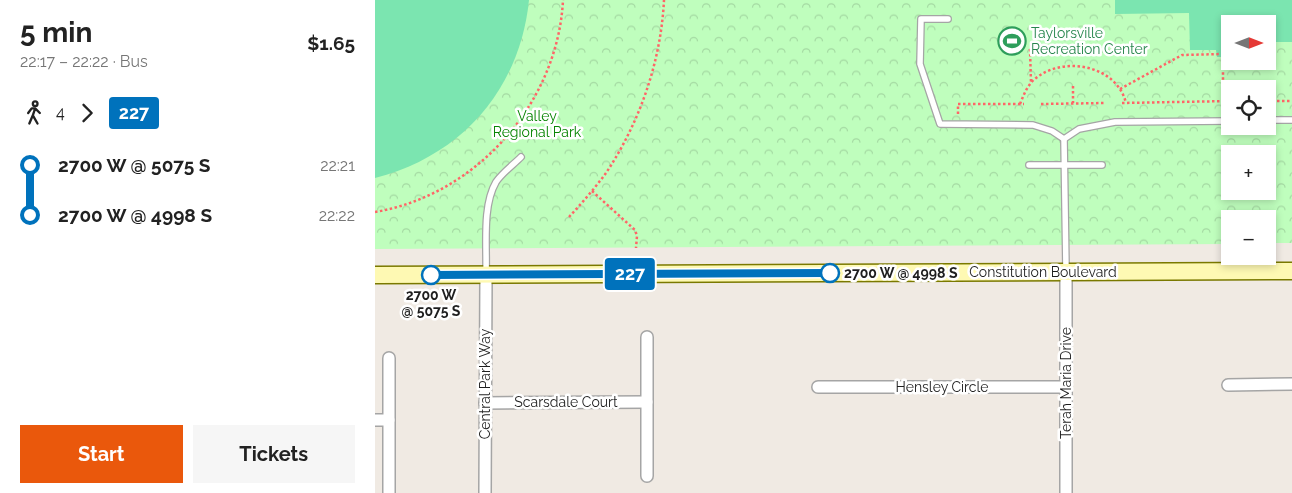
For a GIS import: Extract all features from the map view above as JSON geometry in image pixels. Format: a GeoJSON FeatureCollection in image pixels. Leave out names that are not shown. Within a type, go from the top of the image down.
{"type":"FeatureCollection","features":[{"type":"Feature","properties":{"kind":"main road","name":"Constitution Boulevard"},"geometry":{"type":"LineString","coordinates":[[375,275],[1292,270]]}},
{"type":"Feature","properties":{"kind":"street","name":"Terah Maria Drive"},"geometry":{"type":"LineString","coordinates":[[1066,272],[1066,493]]}},
{"type":"Feature","properties":{"kind":"street","name":"Central Park Way"},"geometry":{"type":"LineString","coordinates":[[485,493],[486,275]]}},
{"type":"Feature","properties":{"kind":"street"},"geometry":{"type":"LineString","coordinates":[[647,337],[647,476]]}},
{"type":"Feature","properties":{"kind":"street"},"geometry":{"type":"LineString","coordinates":[[389,358],[389,493]]}},
{"type":"Feature","properties":{"kind":"street"},"geometry":{"type":"LineString","coordinates":[[1228,385],[1292,384]]}},
{"type":"Feature","properties":{"kind":"street","name":"Hensley Circle"},"geometry":{"type":"LineString","coordinates":[[818,387],[1066,387]]}},
{"type":"Feature","properties":{"kind":"street","name":"Scarsdale Court"},"geometry":{"type":"LineString","coordinates":[[485,403],[647,402]]}},
{"type":"Feature","properties":{"kind":"street"},"geometry":{"type":"LineString","coordinates":[[375,420],[389,420]]}},
{"type":"Feature","properties":{"kind":"lane"},"geometry":{"type":"LineString","coordinates":[[948,18],[921,19],[920,64],[940,124],[1033,124],[1052,130],[1064,139]]}},
{"type":"Feature","properties":{"kind":"lane"},"geometry":{"type":"LineString","coordinates":[[1276,120],[1292,120]]}},
{"type":"Feature","properties":{"kind":"lane"},"geometry":{"type":"LineString","coordinates":[[1064,139],[1079,129],[1115,122],[1221,121]]}},
{"type":"Feature","properties":{"kind":"lane"},"geometry":{"type":"LineString","coordinates":[[1064,139],[1066,272]]}},
{"type":"Feature","properties":{"kind":"lane"},"geometry":{"type":"LineString","coordinates":[[486,275],[487,210],[490,194],[497,180],[521,157]]}},
{"type":"Feature","properties":{"kind":"lane"},"geometry":{"type":"LineString","coordinates":[[1029,165],[1102,165]]}},
{"type":"Feature","properties":{"kind":"path"},"geometry":{"type":"LineString","coordinates":[[375,212],[413,202],[441,189],[479,164],[509,135],[527,110],[545,75],[557,39],[563,0]]}},
{"type":"Feature","properties":{"kind":"path"},"geometry":{"type":"LineString","coordinates":[[569,217],[617,155],[639,108],[648,87],[658,49],[664,0]]}},
{"type":"Feature","properties":{"kind":"path"},"geometry":{"type":"LineString","coordinates":[[1030,49],[1031,83]]}},
{"type":"Feature","properties":{"kind":"path"},"geometry":{"type":"LineString","coordinates":[[1121,89],[1182,55],[1223,54],[1223,80]]}},
{"type":"Feature","properties":{"kind":"path"},"geometry":{"type":"LineString","coordinates":[[1020,104],[1031,83],[1048,71],[1073,67],[1097,70],[1112,80],[1121,89],[1126,103]]}},
{"type":"Feature","properties":{"kind":"path"},"geometry":{"type":"LineString","coordinates":[[1073,86],[1073,103]]}},
{"type":"Feature","properties":{"kind":"path"},"geometry":{"type":"LineString","coordinates":[[1122,103],[1221,101]]}},
{"type":"Feature","properties":{"kind":"path"},"geometry":{"type":"LineString","coordinates":[[1276,101],[1292,101]]}},
{"type":"Feature","properties":{"kind":"path"},"geometry":{"type":"LineString","coordinates":[[1041,104],[1106,103]]}},
{"type":"Feature","properties":{"kind":"path"},"geometry":{"type":"LineString","coordinates":[[958,116],[958,104],[1024,104]]}},
{"type":"Feature","properties":{"kind":"path"},"geometry":{"type":"LineString","coordinates":[[591,191],[635,230],[637,236],[636,248]]}},
{"type":"Feature","properties":{"kind":"green space","name":"Valley Regional Park"},"geometry":{"type":"Polygon","coordinates":[[[375,0],[1292,0],[1292,243],[1276,243],[1276,210],[1221,210],[1221,244],[375,249],[375,0]]]}},
{"type":"Feature","properties":{"kind":"green space"},"geometry":{"type":"Polygon","coordinates":[[[375,0],[529,0],[523,32],[513,62],[499,90],[481,114],[460,135],[434,153],[406,168],[375,178],[375,0]]]}},
{"type":"Feature","properties":{"kind":"green space"},"geometry":{"type":"Polygon","coordinates":[[[1115,0],[1292,0],[1292,42],[1276,42],[1276,15],[1221,15],[1221,57],[1217,57],[1216,50],[1190,50],[1189,13],[1115,14],[1115,0]]]}},
{"type":"Feature","properties":{"kind":"bus line","name":"227"},"geometry":{"type":"LineString","coordinates":[[431,275],[830,273]]}},
{"type":"Feature","properties":{"kind":"place","name":"Taylorsville Recreation Center"},"geometry":{"type":"Point","coordinates":[1012,41]}},
{"type":"Feature","properties":{"kind":"place","name":"2700 W @ 4998 S"},"geometry":{"type":"Point","coordinates":[830,273]}},
{"type":"Feature","properties":{"kind":"place","name":"2700 W @ 5075 S"},"geometry":{"type":"Point","coordinates":[431,275]}}]}
